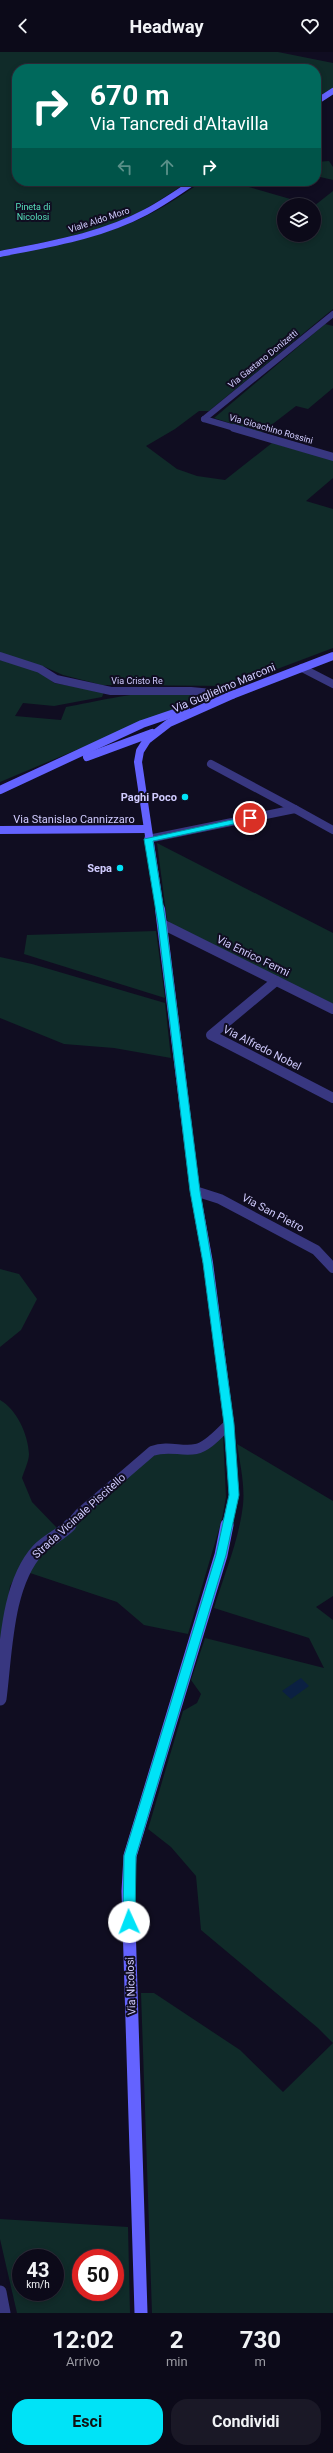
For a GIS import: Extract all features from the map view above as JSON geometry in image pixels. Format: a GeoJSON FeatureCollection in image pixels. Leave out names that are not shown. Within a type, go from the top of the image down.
{"type":"FeatureCollection","features":[{"type":"Feature","properties":{"kind":"main road"},"geometry":{"type":"LineString","coordinates":[[321,99],[333,91]]}},
{"type":"Feature","properties":{"kind":"main road","name":"Viale Aldo Moro"},"geometry":{"type":"LineString","coordinates":[[0,254],[70,239],[112,227],[147,212],[188,186]]}},
{"type":"Feature","properties":{"kind":"main road","name":"Via Guglielmo Marconi"},"geometry":{"type":"LineString","coordinates":[[148,839],[138,762],[140,751],[157,731],[184,715],[333,656]]}},
{"type":"Feature","properties":{"kind":"main road"},"geometry":{"type":"LineString","coordinates":[[43,772],[142,724],[232,695]]}},
{"type":"Feature","properties":{"kind":"main road"},"geometry":{"type":"LineString","coordinates":[[0,790],[43,772],[157,731]]}},
{"type":"Feature","properties":{"kind":"main road","name":"Via Stanislao Cannizzaro"},"geometry":{"type":"LineString","coordinates":[[0,830],[147,829]]}},
{"type":"Feature","properties":{"kind":"main road","name":"Via Nicolosi"},"geometry":{"type":"LineString","coordinates":[[141,2313],[128,1891],[130,1856],[229,1526],[234,1495],[229,1424],[208,1263],[195,1191],[162,924],[148,839]]}},
{"type":"Feature","properties":{"kind":"street","name":"Via Gaetano Donizetti"},"geometry":{"type":"LineString","coordinates":[[204,419],[333,314]]}},
{"type":"Feature","properties":{"kind":"street","name":"Via Gioachino Rossini"},"geometry":{"type":"LineString","coordinates":[[204,419],[333,457]]}},
{"type":"Feature","properties":{"kind":"street","name":"Via Cristo Re"},"geometry":{"type":"LineString","coordinates":[[0,656],[40,669],[56,679],[111,691],[191,691],[232,695]]}},
{"type":"Feature","properties":{"kind":"street"},"geometry":{"type":"LineString","coordinates":[[302,668],[333,684]]}},
{"type":"Feature","properties":{"kind":"street"},"geometry":{"type":"LineString","coordinates":[[211,764],[333,830]]}},
{"type":"Feature","properties":{"kind":"street"},"geometry":{"type":"LineString","coordinates":[[148,839],[295,809]]}},
{"type":"Feature","properties":{"kind":"street","name":"Via Enrico Fermi"},"geometry":{"type":"LineString","coordinates":[[162,924],[333,1009]]}},
{"type":"Feature","properties":{"kind":"street","name":"Via Alfredo Nobel"},"geometry":{"type":"LineString","coordinates":[[276,981],[211,1035],[333,1098]]}},
{"type":"Feature","properties":{"kind":"street","name":"Via San Pietro"},"geometry":{"type":"LineString","coordinates":[[195,1191],[220,1200],[316,1250],[333,1268]]}},
{"type":"Feature","properties":{"kind":"street","name":"Strada Vicinale Piscitello"},"geometry":{"type":"LineString","coordinates":[[0,1699],[11,1617],[18,1584],[22,1573],[39,1549],[68,1527],[80,1513],[152,1451],[162,1446],[192,1450],[200,1448],[229,1424]]}},
{"type":"Feature","properties":{"kind":"street"},"geometry":{"type":"LineString","coordinates":[[0,2292],[4,2313]]}},
{"type":"Feature","properties":{"kind":"green space","name":"Pineta di Nicolosi"},"geometry":{"type":"Polygon","coordinates":[[[0,52],[278,52],[333,63],[333,88],[321,95],[321,64],[12,64],[12,186],[181,186],[144,209],[113,224],[65,238],[0,251],[0,52]]]}},
{"type":"Feature","properties":{"kind":"green space"},"geometry":{"type":"Polygon","coordinates":[[[329,161],[333,167],[333,180],[321,177],[321,162],[329,161]]]}},
{"type":"Feature","properties":{"kind":"green space"},"geometry":{"type":"Polygon","coordinates":[[[196,186],[245,186],[287,198],[277,198],[277,242],[321,242],[321,200],[333,191],[333,309],[209,411],[199,411],[175,429],[146,446],[177,469],[197,476],[225,480],[272,443],[333,460],[333,478],[306,501],[333,509],[333,648],[232,686],[102,685],[63,675],[45,667],[0,654],[0,256],[89,237],[123,226],[156,211],[196,186]]]}},
{"type":"Feature","properties":{"kind":"green space"},"geometry":{"type":"Polygon","coordinates":[[[325,324],[333,326],[333,388],[308,409],[296,406],[261,433],[214,418],[325,324]]]}},
{"type":"Feature","properties":{"kind":"green space"},"geometry":{"type":"Polygon","coordinates":[[[0,660],[38,670],[54,683],[104,692],[102,697],[54,706],[23,703],[15,716],[61,720],[66,707],[116,697],[151,693],[185,694],[200,698],[0,782],[0,660]]]}},
{"type":"Feature","properties":{"kind":"green space"},"geometry":{"type":"Polygon","coordinates":[[[157,843],[333,933],[333,1004],[171,924],[167,920],[157,843]]]}},
{"type":"Feature","properties":{"kind":"green space"},"geometry":{"type":"Polygon","coordinates":[[[156,931],[165,998],[24,954],[27,935],[156,931]]]}},
{"type":"Feature","properties":{"kind":"green space"},"geometry":{"type":"Polygon","coordinates":[[[0,957],[32,964],[165,1003],[171,1058],[114,1048],[64,1044],[0,1018],[0,957]]]}},
{"type":"Feature","properties":{"kind":"green space"},"geometry":{"type":"Polygon","coordinates":[[[0,1269],[19,1274],[37,1299],[21,1330],[0,1347],[0,1269]]]}},
{"type":"Feature","properties":{"kind":"green space"},"geometry":{"type":"Polygon","coordinates":[[[0,1400],[12,1410],[24,1431],[29,1457],[22,1478],[32,1502],[57,1528],[30,1552],[10,1586],[0,1647],[0,1400]]]}},
{"type":"Feature","properties":{"kind":"green space"},"geometry":{"type":"Polygon","coordinates":[[[223,1435],[226,1497],[222,1519],[188,1634],[144,1625],[117,1602],[27,1572],[44,1550],[71,1532],[93,1506],[105,1500],[141,1464],[164,1449],[184,1452],[223,1435]]]}},
{"type":"Feature","properties":{"kind":"green space"},"geometry":{"type":"Polygon","coordinates":[[[237,1444],[333,1501],[333,1596],[316,1607],[333,1620],[333,2043],[318,2028],[201,1930],[196,1876],[171,1847],[148,1829],[183,1711],[197,1703],[201,1694],[191,1680],[205,1638],[324,1668],[309,1638],[214,1608],[235,1544],[243,1505],[243,1482],[237,1444]]]}},
{"type":"Feature","properties":{"kind":"green space"},"geometry":{"type":"Polygon","coordinates":[[[141,1993],[154,1993],[240,2050],[283,2092],[333,2043],[333,2313],[152,2313],[141,1993]]]}},
{"type":"Feature","properties":{"kind":"green space"},"geometry":{"type":"Polygon","coordinates":[[[0,2219],[128,2227],[130,2313],[17,2313],[14,2301],[64,2301],[64,2249],[12,2249],[12,2291],[0,2239],[0,2219]]]}},
{"type":"Feature","properties":{"kind":"water"},"geometry":{"type":"Polygon","coordinates":[[[301,1678],[309,1686],[291,1699],[282,1691],[301,1678]]]}},
{"type":"Feature","properties":{"kind":"place","name":"Paghi Poco"},"geometry":{"type":"Point","coordinates":[185,797]}},
{"type":"Feature","properties":{"kind":"place","name":"Sepa"},"geometry":{"type":"Point","coordinates":[120,868]}},
{"type":"Feature","properties":{"kind":"route"},"geometry":{"type":"LineString","coordinates":[[129,1922],[128,1891],[130,1856],[221,1555],[229,1526],[234,1495],[229,1424],[208,1263],[195,1191],[162,924],[156,896],[148,839],[250,818]]}}]}
